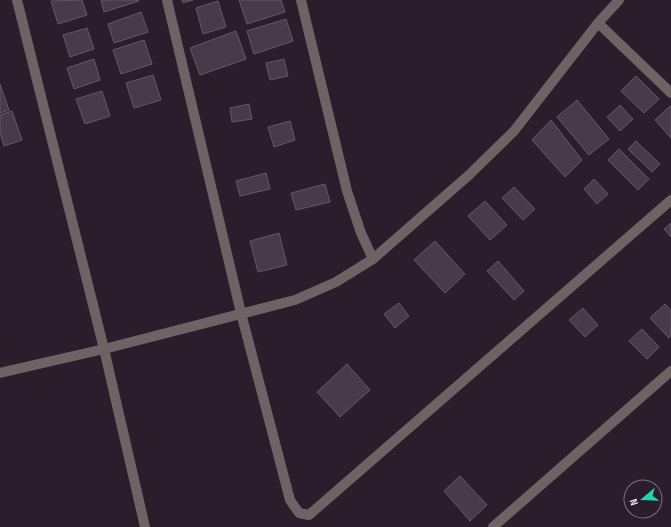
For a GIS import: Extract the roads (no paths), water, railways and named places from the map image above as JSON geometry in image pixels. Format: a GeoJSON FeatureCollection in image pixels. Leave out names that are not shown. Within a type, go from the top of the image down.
{"type":"FeatureCollection","features":[{"type":"Feature","properties":{"kind":"street"},"geometry":{"type":"LineString","coordinates":[[17,0],[104,349],[145,527]]}},
{"type":"Feature","properties":{"kind":"street"},"geometry":{"type":"LineString","coordinates":[[167,0],[241,313],[290,500],[299,513],[309,515],[671,200]]}},
{"type":"Feature","properties":{"kind":"street"},"geometry":{"type":"LineString","coordinates":[[301,0],[347,191],[361,233],[373,259]]}},
{"type":"Feature","properties":{"kind":"street"},"geometry":{"type":"LineString","coordinates":[[0,373],[104,349],[295,300],[336,282],[373,259],[469,175],[514,131],[598,23],[619,0]]}},
{"type":"Feature","properties":{"kind":"street"},"geometry":{"type":"LineString","coordinates":[[598,23],[671,93]]}},
{"type":"Feature","properties":{"kind":"street"},"geometry":{"type":"LineString","coordinates":[[493,527],[671,371]]}}]}
